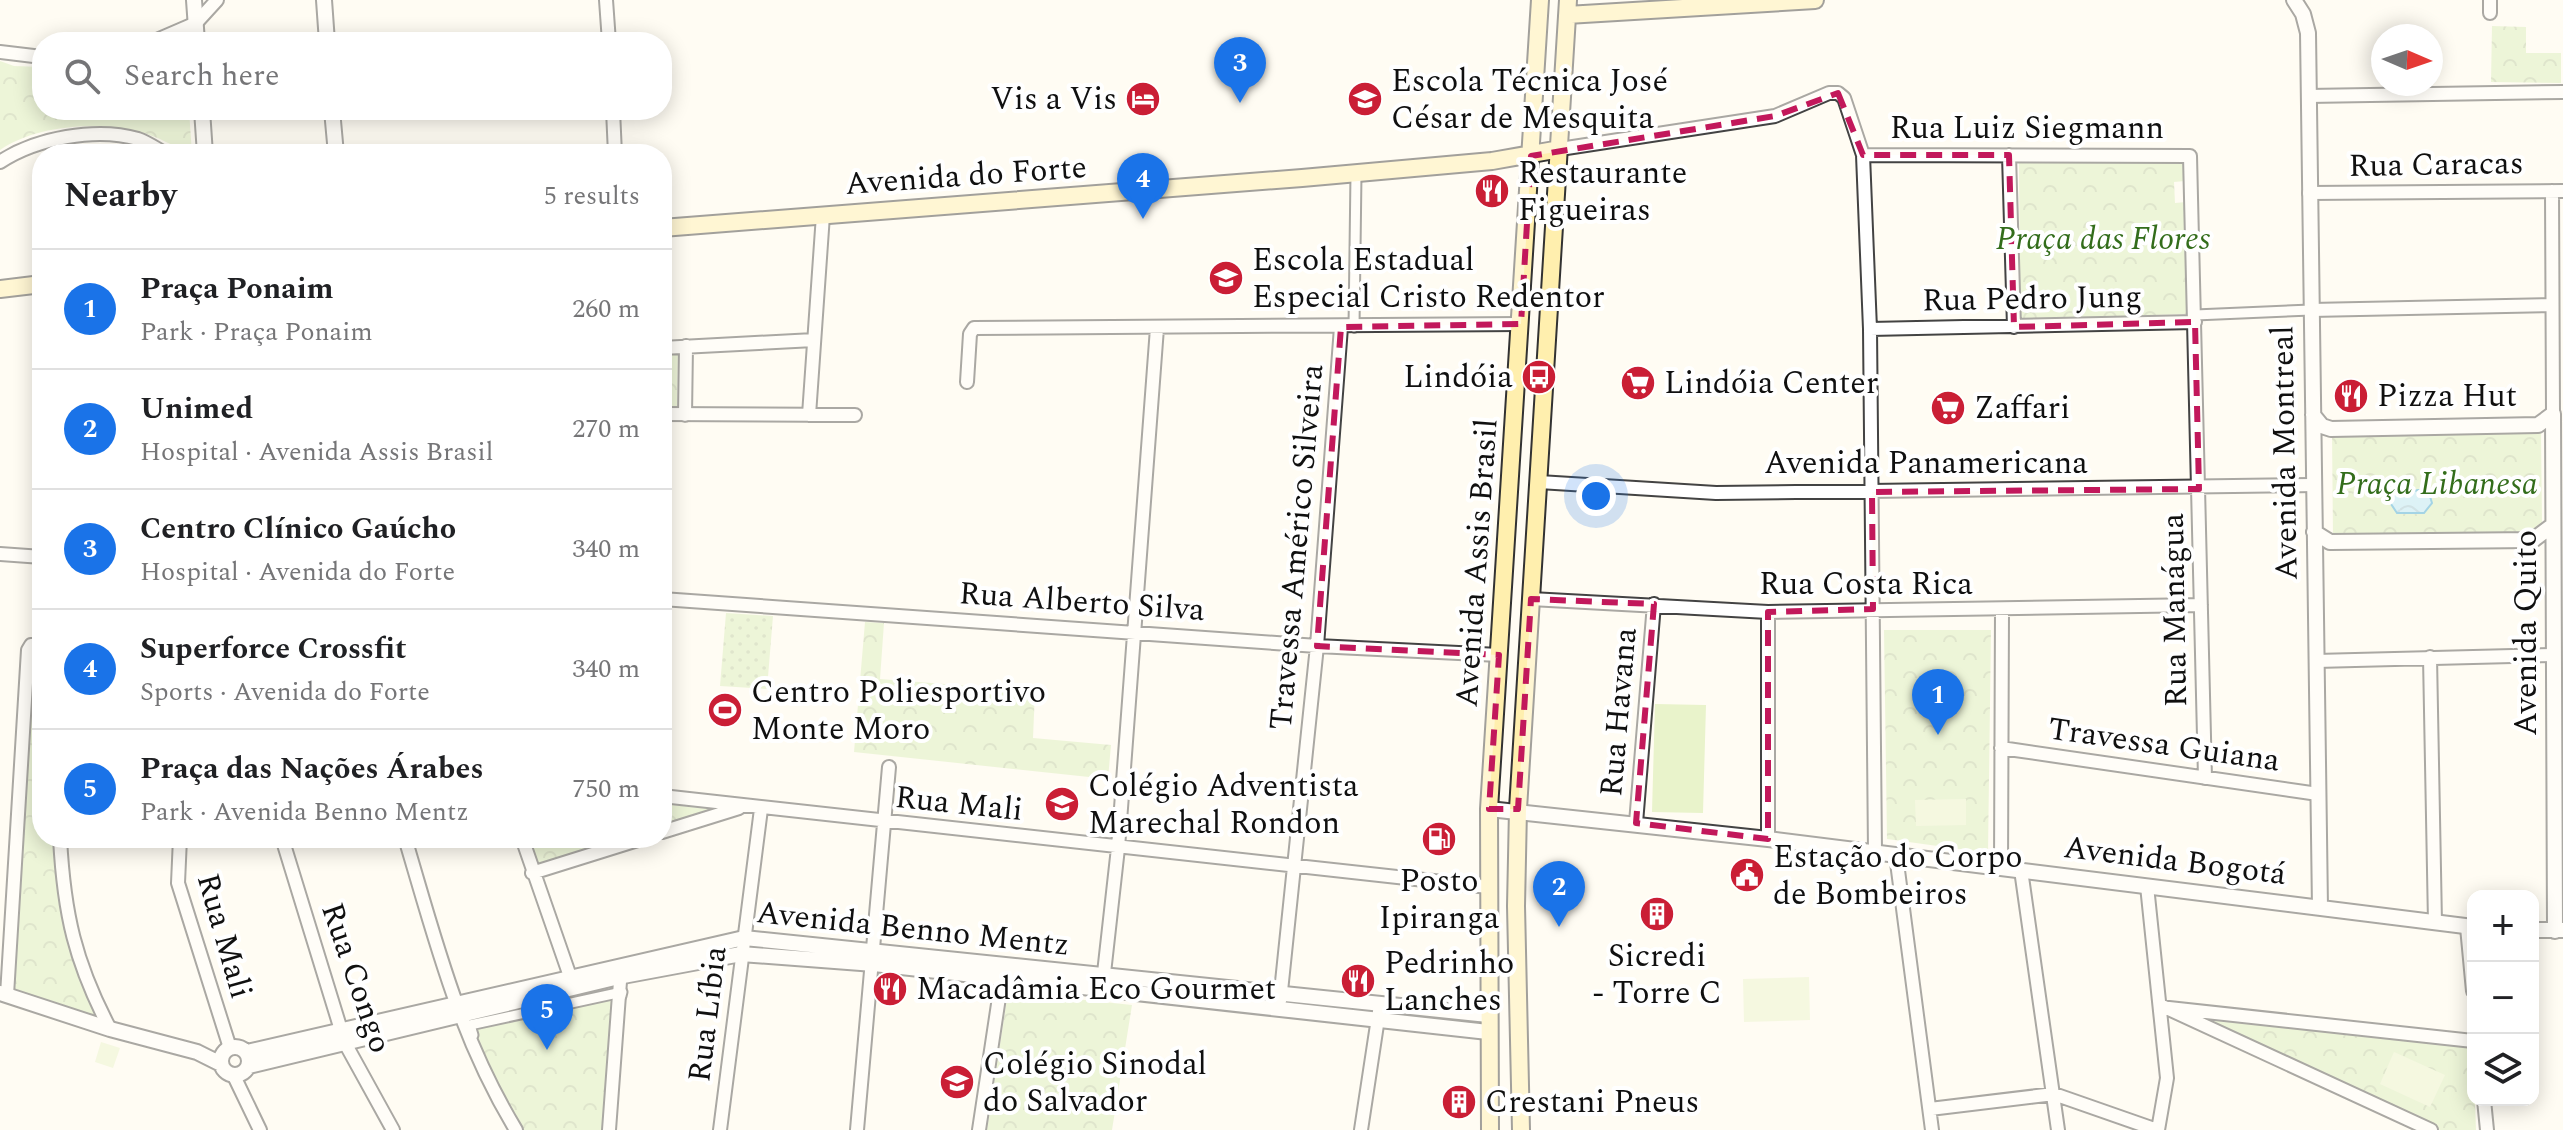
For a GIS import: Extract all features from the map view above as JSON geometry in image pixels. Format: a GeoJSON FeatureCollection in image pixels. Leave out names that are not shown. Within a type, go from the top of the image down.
{"type":"FeatureCollection","features":[{"type":"Feature","properties":{"kind":"main road","name":"Avenida Assis Brasil"},"geometry":{"type":"LineString","coordinates":[[1490,1130],[1489,809],[1540,0]]}},
{"type":"Feature","properties":{"kind":"main road"},"geometry":{"type":"LineString","coordinates":[[1567,8],[1815,0]]}},
{"type":"Feature","properties":{"kind":"main road","name":"Avenida Assis Brasil"},"geometry":{"type":"LineString","coordinates":[[1521,1130],[1516,906],[1518,809],[1567,8]]}},
{"type":"Feature","properties":{"kind":"main road","name":"Avenida do Forte"},"geometry":{"type":"LineString","coordinates":[[672,227],[1356,174],[1531,156],[1560,149]]}},
{"type":"Feature","properties":{"kind":"main road"},"geometry":{"type":"LineString","coordinates":[[0,289],[32,285]]}},
{"type":"Feature","properties":{"kind":"street"},"geometry":{"type":"LineString","coordinates":[[194,0],[196,32]]}},
{"type":"Feature","properties":{"kind":"street"},"geometry":{"type":"LineString","coordinates":[[175,32],[196,23],[217,0]]}},
{"type":"Feature","properties":{"kind":"street"},"geometry":{"type":"LineString","coordinates":[[324,0],[326,32]]}},
{"type":"Feature","properties":{"kind":"street"},"geometry":{"type":"LineString","coordinates":[[606,0],[608,32]]}},
{"type":"Feature","properties":{"kind":"street","name":"Avenida Montreal"},"geometry":{"type":"LineString","coordinates":[[2294,0],[2303,14],[2308,33],[2320,908]]}},
{"type":"Feature","properties":{"kind":"street"},"geometry":{"type":"LineString","coordinates":[[0,52],[32,56]]}},
{"type":"Feature","properties":{"kind":"street"},"geometry":{"type":"LineString","coordinates":[[2308,96],[2563,92]]}},
{"type":"Feature","properties":{"kind":"street"},"geometry":{"type":"LineString","coordinates":[[1560,149],[1775,116],[1829,93],[1838,93],[1844,98],[1863,155],[1870,329],[1875,852]]}},
{"type":"Feature","properties":{"kind":"street"},"geometry":{"type":"LineString","coordinates":[[203,120],[204,144]]}},
{"type":"Feature","properties":{"kind":"street"},"geometry":{"type":"LineString","coordinates":[[333,120],[335,144]]}},
{"type":"Feature","properties":{"kind":"street"},"geometry":{"type":"LineString","coordinates":[[613,120],[615,144]]}},
{"type":"Feature","properties":{"kind":"street"},"geometry":{"type":"LineString","coordinates":[[40,144],[77,134],[138,139],[147,144]]}},
{"type":"Feature","properties":{"kind":"street"},"geometry":{"type":"LineString","coordinates":[[0,162],[18,150],[32,146]]}},
{"type":"Feature","properties":{"kind":"street","name":"Rua Luiz Siegmann"},"geometry":{"type":"LineString","coordinates":[[1863,155],[2190,156]]}},
{"type":"Feature","properties":{"kind":"street"},"geometry":{"type":"LineString","coordinates":[[2009,155],[2014,327]]}},
{"type":"Feature","properties":{"kind":"street","name":"Rua Manágua"},"geometry":{"type":"LineString","coordinates":[[2190,156],[2205,778]]}},
{"type":"Feature","properties":{"kind":"street"},"geometry":{"type":"LineString","coordinates":[[1348,327],[1356,174]]}},
{"type":"Feature","properties":{"kind":"street","name":"Rua Caracas"},"geometry":{"type":"LineString","coordinates":[[2309,193],[2558,191]]}},
{"type":"Feature","properties":{"kind":"street","name":"Avenida Quito"},"geometry":{"type":"LineString","coordinates":[[2558,191],[2552,305],[2553,437],[2558,468],[2553,525],[2558,606],[2554,655],[2559,723],[2559,930]]}},
{"type":"Feature","properties":{"kind":"street"},"geometry":{"type":"LineString","coordinates":[[809,415],[823,215]]}},
{"type":"Feature","properties":{"kind":"street"},"geometry":{"type":"LineString","coordinates":[[2195,318],[2311,310],[2552,305]]}},
{"type":"Feature","properties":{"kind":"street","name":"Rua Pedro Jung"},"geometry":{"type":"LineString","coordinates":[[1870,329],[2014,327],[2195,318]]}},
{"type":"Feature","properties":{"kind":"street"},"geometry":{"type":"LineString","coordinates":[[967,382],[972,329],[1521,324]]}},
{"type":"Feature","properties":{"kind":"street","name":"Travessa Américo Silveira"},"geometry":{"type":"LineString","coordinates":[[1280,1003],[1348,327]]}},
{"type":"Feature","properties":{"kind":"street"},"geometry":{"type":"LineString","coordinates":[[1103,983],[1118,848],[1157,328]]}},
{"type":"Feature","properties":{"kind":"street"},"geometry":{"type":"LineString","coordinates":[[672,347],[814,340]]}},
{"type":"Feature","properties":{"kind":"street"},"geometry":{"type":"LineString","coordinates":[[685,415],[686,346]]}},
{"type":"Feature","properties":{"kind":"street"},"geometry":{"type":"LineString","coordinates":[[672,414],[855,415]]}},
{"type":"Feature","properties":{"kind":"street"},"geometry":{"type":"LineString","coordinates":[[2313,415],[2322,426],[2331,429],[2538,425],[2553,414]]}},
{"type":"Feature","properties":{"kind":"street"},"geometry":{"type":"LineString","coordinates":[[2538,425],[2553,437]]}},
{"type":"Feature","properties":{"kind":"street"},"geometry":{"type":"LineString","coordinates":[[2313,446],[2331,429]]}},
{"type":"Feature","properties":{"kind":"street","name":"Avenida Panamericana"},"geometry":{"type":"LineString","coordinates":[[1539,482],[1716,493],[2199,489],[2314,485]]}},
{"type":"Feature","properties":{"kind":"street"},"geometry":{"type":"LineString","coordinates":[[2314,532],[2330,542],[2533,540],[2553,525]]}},
{"type":"Feature","properties":{"kind":"street"},"geometry":{"type":"LineString","coordinates":[[0,554],[32,556]]}},
{"type":"Feature","properties":{"kind":"street","name":"Rua Costa Rica"},"geometry":{"type":"LineString","coordinates":[[1531,599],[1768,612],[2201,605]]}},
{"type":"Feature","properties":{"kind":"street","name":"Rua Alberto Silva"},"geometry":{"type":"LineString","coordinates":[[672,600],[1317,646],[1499,655]]}},
{"type":"Feature","properties":{"kind":"street","name":"Rua Havana"},"geometry":{"type":"LineString","coordinates":[[1636,823],[1654,604]]}},
{"type":"Feature","properties":{"kind":"street"},"geometry":{"type":"LineString","coordinates":[[2001,867],[2002,610]]}},
{"type":"Feature","properties":{"kind":"street"},"geometry":{"type":"LineString","coordinates":[[1768,612],[1768,839]]}},
{"type":"Feature","properties":{"kind":"street"},"geometry":{"type":"LineString","coordinates":[[2316,661],[2554,655]]}},
{"type":"Feature","properties":{"kind":"street"},"geometry":{"type":"LineString","coordinates":[[2430,657],[2435,923]]}},
{"type":"Feature","properties":{"kind":"street"},"geometry":{"type":"LineString","coordinates":[[32,690],[4,994],[110,1029],[197,1052],[225,1054],[239,1047],[248,1059],[243,1073],[234,1076]]}},
{"type":"Feature","properties":{"kind":"street","name":"Travessa Guiana"},"geometry":{"type":"LineString","coordinates":[[2001,748],[2318,794]]}},
{"type":"Feature","properties":{"kind":"street"},"geometry":{"type":"LineString","coordinates":[[857,1130],[889,767]]}},
{"type":"Feature","properties":{"kind":"street","name":"Rua Mali"},"geometry":{"type":"LineString","coordinates":[[672,797],[1488,887]]}},
{"type":"Feature","properties":{"kind":"street"},"geometry":{"type":"LineString","coordinates":[[672,829],[742,807]]}},
{"type":"Feature","properties":{"kind":"street","name":"Rua Líbia"},"geometry":{"type":"LineString","coordinates":[[720,1130],[761,809]]}},
{"type":"Feature","properties":{"kind":"street","name":"Avenida Bogotá"},"geometry":{"type":"LineString","coordinates":[[1489,809],[1518,809],[1636,823],[2467,927]]}},
{"type":"Feature","properties":{"kind":"street"},"geometry":{"type":"LineString","coordinates":[[61,848],[63,886],[74,947],[85,981],[110,1029]]}},
{"type":"Feature","properties":{"kind":"street","name":"Rua Mali"},"geometry":{"type":"LineString","coordinates":[[180,848],[178,883],[225,1054]]}},
{"type":"Feature","properties":{"kind":"street","name":"Rua Congo"},"geometry":{"type":"LineString","coordinates":[[285,848],[343,1038],[393,1130]]}},
{"type":"Feature","properties":{"kind":"street"},"geometry":{"type":"LineString","coordinates":[[408,848],[456,1009],[485,1078],[516,1130]]}},
{"type":"Feature","properties":{"kind":"street"},"geometry":{"type":"LineString","coordinates":[[525,848],[572,982]]}},
{"type":"Feature","properties":{"kind":"street"},"geometry":{"type":"LineString","coordinates":[[532,873],[612,848]]}},
{"type":"Feature","properties":{"kind":"street"},"geometry":{"type":"LineString","coordinates":[[1896,855],[1932,1130]]}},
{"type":"Feature","properties":{"kind":"street"},"geometry":{"type":"LineString","coordinates":[[2021,870],[2058,1130]]}},
{"type":"Feature","properties":{"kind":"street"},"geometry":{"type":"LineString","coordinates":[[1930,1109],[2054,1094],[2158,1130],[2167,1078],[2164,1006],[2147,886]]}},
{"type":"Feature","properties":{"kind":"street","name":"Avenida Benno Mentz"},"geometry":{"type":"LineString","coordinates":[[248,1059],[744,938],[874,958],[1280,1003],[1378,1021],[1488,1032]]}},
{"type":"Feature","properties":{"kind":"street","name":"Avenida Benno Mentz"},"geometry":{"type":"LineString","coordinates":[[622,970],[741,954],[874,958]]}},
{"type":"Feature","properties":{"kind":"street"},"geometry":{"type":"LineString","coordinates":[[607,1130],[622,970]]}},
{"type":"Feature","properties":{"kind":"street"},"geometry":{"type":"LineString","coordinates":[[979,1130],[1003,972]]}},
{"type":"Feature","properties":{"kind":"street"},"geometry":{"type":"LineString","coordinates":[[522,1130],[489,1075],[470,1025],[622,992],[607,1130]]}},
{"type":"Feature","properties":{"kind":"street","name":"Avenida Benno Mentz"},"geometry":{"type":"LineString","coordinates":[[1280,1003],[1380,1005],[1488,1015]]}},
{"type":"Feature","properties":{"kind":"street"},"geometry":{"type":"LineString","coordinates":[[1361,1130],[1380,1005]]}},
{"type":"Feature","properties":{"kind":"street"},"geometry":{"type":"LineString","coordinates":[[2164,1006],[2467,1040]]}},
{"type":"Feature","properties":{"kind":"street"},"geometry":{"type":"LineString","coordinates":[[2164,1006],[2431,1130]]}},
{"type":"Feature","properties":{"kind":"street"},"geometry":{"type":"LineString","coordinates":[[225,1054],[226,1072],[234,1076],[260,1130]]}},
{"type":"Feature","properties":{"kind":"street"},"geometry":{"type":"LineString","coordinates":[[2485,1106],[2487,1130]]}},
{"type":"Feature","properties":{"kind":"highlighted area"},"geometry":{"type":"Polygon","coordinates":[[[1838,93],[1863,155],[2009,155],[2014,327],[2195,322],[2199,489],[1872,492],[1873,609],[1768,612],[1768,839],[1636,823],[1654,604],[1531,599],[1518,809],[1489,809],[1499,655],[1317,646],[1341,327],[1521,324],[1531,156],[1775,116],[1838,93]]]}},
{"type":"Feature","properties":{"kind":"green space"},"geometry":{"type":"Polygon","coordinates":[[[2492,26],[2526,27],[2526,53],[2561,53],[2561,83],[2491,82],[2492,26]]]}},
{"type":"Feature","properties":{"kind":"green space"},"geometry":{"type":"Polygon","coordinates":[[[0,61],[14,66],[32,67],[32,120],[190,120],[191,144],[170,144],[123,129],[86,126],[31,135],[0,150],[0,61]]]}},
{"type":"Feature","properties":{"kind":"green space","name":"Praça das Flores"},"geometry":{"type":"Polygon","coordinates":[[[2184,159],[2185,181],[2174,182],[2175,203],[2186,202],[2187,314],[2020,319],[2019,162],[2184,159]]]}},
{"type":"Feature","properties":{"kind":"green space"},"geometry":{"type":"Polygon","coordinates":[[[678,350],[677,407],[672,407],[672,352],[678,350]]]}},
{"type":"Feature","properties":{"kind":"green space","name":"Praça Libanesa"},"geometry":{"type":"Polygon","coordinates":[[[2541,431],[2542,523],[2526,536],[2333,537],[2332,433],[2541,431]]]}},
{"type":"Feature","properties":{"kind":"green space"},"geometry":{"type":"Polygon","coordinates":[[[726,613],[773,616],[767,689],[720,686],[726,613]]]}},
{"type":"Feature","properties":{"kind":"green space"},"geometry":{"type":"Polygon","coordinates":[[[865,622],[884,623],[880,679],[1035,691],[1033,738],[1111,745],[1108,779],[854,752],[865,622]]]}},
{"type":"Feature","properties":{"kind":"green space"},"geometry":{"type":"Polygon","coordinates":[[[1884,630],[1991,630],[1988,853],[1887,839],[1884,630]]]}},
{"type":"Feature","properties":{"kind":"green space"},"geometry":{"type":"Polygon","coordinates":[[[30,646],[32,848],[58,848],[60,887],[98,1018],[11,989],[30,646]]]}},
{"type":"Feature","properties":{"kind":"green space"},"geometry":{"type":"Polygon","coordinates":[[[1655,704],[1706,705],[1703,813],[1652,812],[1655,704]]]}},
{"type":"Feature","properties":{"kind":"green space"},"geometry":{"type":"Polygon","coordinates":[[[1966,799],[1966,825],[1916,826],[1915,800],[1966,799]]]}},
{"type":"Feature","properties":{"kind":"green space"},"geometry":{"type":"Polygon","coordinates":[[[672,805],[721,810],[672,825],[672,805]]]}},
{"type":"Feature","properties":{"kind":"green space"},"geometry":{"type":"Polygon","coordinates":[[[530,848],[593,848],[536,865],[530,848]]]}},
{"type":"Feature","properties":{"kind":"green space"},"geometry":{"type":"Polygon","coordinates":[[[1809,977],[1810,1020],[1744,1022],[1743,979],[1809,977]]]}},
{"type":"Feature","properties":{"kind":"green space"},"geometry":{"type":"Polygon","coordinates":[[[622,992],[605,1130],[522,1130],[489,1075],[470,1025],[622,992]]]}},
{"type":"Feature","properties":{"kind":"green space"},"geometry":{"type":"Polygon","coordinates":[[[1008,992],[1132,1005],[1112,1130],[987,1130],[1008,992]]]}},
{"type":"Feature","properties":{"kind":"green space"},"geometry":{"type":"Polygon","coordinates":[[[2195,1014],[2467,1046],[2467,1106],[2475,1106],[2476,1130],[2440,1130],[2195,1014]]]}},
{"type":"Feature","properties":{"kind":"green space"},"geometry":{"type":"Polygon","coordinates":[[[101,1042],[120,1048],[113,1068],[95,1062],[101,1042]]]}},
{"type":"Feature","properties":{"kind":"green space"},"geometry":{"type":"Polygon","coordinates":[[[2394,1052],[2445,1075],[2430,1107],[2380,1084],[2394,1052]]]}},
{"type":"Feature","properties":{"kind":"water"},"geometry":{"type":"Polygon","coordinates":[[[2418,490],[2429,493],[2432,503],[2424,513],[2397,513],[2391,504],[2392,495],[2418,490]]]}},
{"type":"Feature","properties":{"kind":"place","name":"Vis a Vis"},"geometry":{"type":"Point","coordinates":[1143,99]}},
{"type":"Feature","properties":{"kind":"place","name":"Escola Técnica José César de Mesquita"},"geometry":{"type":"Point","coordinates":[1365,99]}},
{"type":"Feature","properties":{"kind":"place","name":"Centro Clínico Gaúcho"},"geometry":{"type":"Point","coordinates":[1240,103]}},
{"type":"Feature","properties":{"kind":"place","name":"Restaurante Figueiras"},"geometry":{"type":"Point","coordinates":[1492,191]}},
{"type":"Feature","properties":{"kind":"place","name":"Superforce Crossfit"},"geometry":{"type":"Point","coordinates":[1143,219]}},
{"type":"Feature","properties":{"kind":"place","name":"Escola Estadual Especial Cristo Redentor"},"geometry":{"type":"Point","coordinates":[1226,278]}},
{"type":"Feature","properties":{"kind":"place","name":"Lindóia"},"geometry":{"type":"Point","coordinates":[1539,377]}},
{"type":"Feature","properties":{"kind":"place","name":"Lindóia Center"},"geometry":{"type":"Point","coordinates":[1638,383]}},
{"type":"Feature","properties":{"kind":"place","name":"Pizza Hut"},"geometry":{"type":"Point","coordinates":[2351,396]}},
{"type":"Feature","properties":{"kind":"place","name":"Zaffari"},"geometry":{"type":"Point","coordinates":[1948,408]}},
{"type":"Feature","properties":{"kind":"place","name":"Centro Poliesportivo Monte Moro"},"geometry":{"type":"Point","coordinates":[725,710]}},
{"type":"Feature","properties":{"kind":"place","name":"Praça Ponaim"},"geometry":{"type":"Point","coordinates":[1938,735]}},
{"type":"Feature","properties":{"kind":"place","name":"Colégio Adventista Marechal Rondon"},"geometry":{"type":"Point","coordinates":[1062,804]}},
{"type":"Feature","properties":{"kind":"place","name":"Posto Ipiranga"},"geometry":{"type":"Point","coordinates":[1439,839]}},
{"type":"Feature","properties":{"kind":"place","name":"Estação do Corpo de Bombeiros"},"geometry":{"type":"Point","coordinates":[1747,875]}},
{"type":"Feature","properties":{"kind":"place","name":"Sicredi - Torre C"},"geometry":{"type":"Point","coordinates":[1657,914]}},
{"type":"Feature","properties":{"kind":"place","name":"Unimed"},"geometry":{"type":"Point","coordinates":[1559,927]}},
{"type":"Feature","properties":{"kind":"place","name":"Pedrinho Lanches"},"geometry":{"type":"Point","coordinates":[1358,981]}},
{"type":"Feature","properties":{"kind":"place","name":"Macadâmia Eco Gourmet"},"geometry":{"type":"Point","coordinates":[890,989]}},
{"type":"Feature","properties":{"kind":"place","name":"Praça das Nações Árabes"},"geometry":{"type":"Point","coordinates":[547,1050]}},
{"type":"Feature","properties":{"kind":"place","name":"Colégio Sinodal do Salvador"},"geometry":{"type":"Point","coordinates":[957,1082]}},
{"type":"Feature","properties":{"kind":"place","name":"Crestani Pneus"},"geometry":{"type":"Point","coordinates":[1459,1102]}}]}
